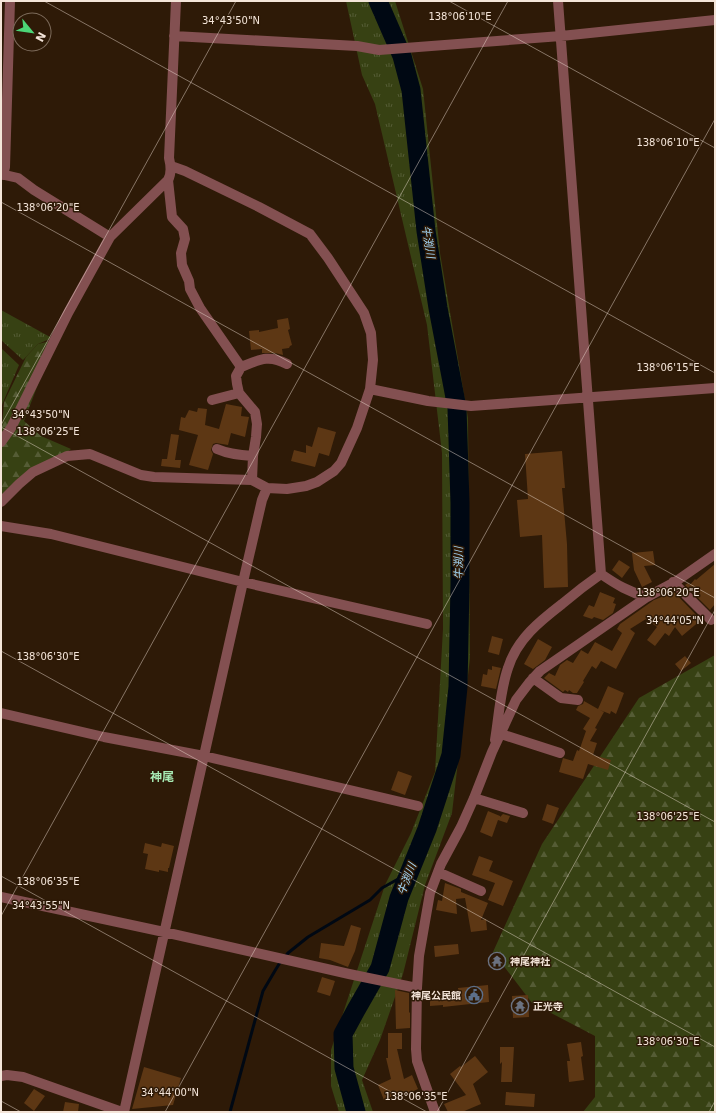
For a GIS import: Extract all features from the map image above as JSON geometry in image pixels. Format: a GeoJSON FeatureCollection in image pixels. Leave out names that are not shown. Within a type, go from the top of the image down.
{"type":"FeatureCollection","features":[{"type":"Feature","properties":{"kind":"street"},"geometry":{"type":"LineString","coordinates":[[10,1],[5,167],[2,175],[18,178],[38,193],[110,237]]}},
{"type":"Feature","properties":{"kind":"street"},"geometry":{"type":"LineString","coordinates":[[1,442],[11,428],[68,313],[110,237],[168,180],[170,176],[171,166],[169,158],[176,1]]}},
{"type":"Feature","properties":{"kind":"street"},"geometry":{"type":"LineString","coordinates":[[558,1],[601,574]]}},
{"type":"Feature","properties":{"kind":"street"},"geometry":{"type":"LineString","coordinates":[[174,36],[357,46],[379,50],[561,36],[715,20]]}},
{"type":"Feature","properties":{"kind":"street"},"geometry":{"type":"LineString","coordinates":[[1,502],[33,472],[67,456],[90,454],[142,475],[154,477],[252,480],[267,488],[287,489],[306,486],[317,482],[334,471],[340,463],[357,428],[370,389],[373,360],[372,344],[371,333],[364,314],[328,258],[310,234],[259,207],[185,171],[171,166]]}},
{"type":"Feature","properties":{"kind":"street"},"geometry":{"type":"LineString","coordinates":[[168,180],[172,217],[183,229],[186,238],[181,253],[181,259],[189,281],[190,289],[204,314],[241,367]]}},
{"type":"Feature","properties":{"kind":"street"},"geometry":{"type":"LineString","coordinates":[[252,480],[252,456],[257,424],[255,412],[239,393],[236,384],[236,376],[241,367],[264,358],[280,360],[287,364]]}},
{"type":"Feature","properties":{"kind":"street"},"geometry":{"type":"LineString","coordinates":[[370,389],[433,402],[471,406],[715,388]]}},
{"type":"Feature","properties":{"kind":"street"},"geometry":{"type":"LineString","coordinates":[[212,400],[239,393]]}},
{"type":"Feature","properties":{"kind":"street"},"geometry":{"type":"LineString","coordinates":[[217,449],[223,452],[252,456]]}},
{"type":"Feature","properties":{"kind":"street"},"geometry":{"type":"LineString","coordinates":[[1,1076],[7,1075],[23,1077],[123,1112],[243,582],[262,500],[267,488]]}},
{"type":"Feature","properties":{"kind":"street"},"geometry":{"type":"LineString","coordinates":[[1,526],[51,534],[243,582],[428,624]]}},
{"type":"Feature","properties":{"kind":"street"},"geometry":{"type":"LineString","coordinates":[[435,1112],[417,1061],[416,1049],[416,988],[419,956],[430,893],[438,872],[474,798],[492,752],[516,700],[540,671],[647,597],[673,582],[715,554]]}},
{"type":"Feature","properties":{"kind":"street"},"geometry":{"type":"LineString","coordinates":[[601,574],[619,586],[635,594],[647,597]]}},
{"type":"Feature","properties":{"kind":"street"},"geometry":{"type":"LineString","coordinates":[[492,752],[503,688],[508,667],[514,655],[529,632],[547,615],[601,574]]}},
{"type":"Feature","properties":{"kind":"street"},"geometry":{"type":"LineString","coordinates":[[673,582],[711,620]]}},
{"type":"Feature","properties":{"kind":"street"},"geometry":{"type":"LineString","coordinates":[[533,678],[562,698],[578,700]]}},
{"type":"Feature","properties":{"kind":"street"},"geometry":{"type":"LineString","coordinates":[[1,713],[104,737],[204,756],[418,806]]}},
{"type":"Feature","properties":{"kind":"street"},"geometry":{"type":"LineString","coordinates":[[501,734],[560,753]]}},
{"type":"Feature","properties":{"kind":"street"},"geometry":{"type":"LineString","coordinates":[[474,798],[522,813]]}},
{"type":"Feature","properties":{"kind":"street"},"geometry":{"type":"LineString","coordinates":[[438,872],[481,891]]}},
{"type":"Feature","properties":{"kind":"street"},"geometry":{"type":"LineString","coordinates":[[1,897],[416,988]]}},
{"type":"Feature","properties":{"kind":"green space"},"geometry":{"type":"Polygon","coordinates":[[[346,1],[395,1],[423,89],[440,253],[468,418],[470,658],[452,813],[425,885],[403,974],[380,1040],[362,1080],[373,1112],[339,1112],[331,1086],[331,1050],[385,885],[411,833],[435,772],[443,629],[442,453],[427,325],[375,104],[362,75],[346,1]]]}},
{"type":"Feature","properties":{"kind":"green space"},"geometry":{"type":"Polygon","coordinates":[[[1,310],[52,338],[38,344],[23,360],[1,340],[1,310]]]}},
{"type":"Feature","properties":{"kind":"green space"},"geometry":{"type":"Polygon","coordinates":[[[55,340],[24,421],[41,436],[71,449],[1,502],[1,439],[4,402],[26,357],[38,344],[55,340]]]}},
{"type":"Feature","properties":{"kind":"green space"},"geometry":{"type":"Polygon","coordinates":[[[1,348],[19,365],[1,407],[1,348]]]}},
{"type":"Feature","properties":{"kind":"green space"},"geometry":{"type":"Polygon","coordinates":[[[715,655],[715,1112],[583,1112],[595,1097],[595,1036],[532,1003],[493,952],[542,844],[639,698],[715,655]]]}},
{"type":"Feature","properties":{"kind":"building"},"geometry":{"type":"Polygon","coordinates":[[[288,318],[290,329],[288,330],[292,345],[289,348],[282,349],[283,355],[275,353],[262,353],[262,349],[251,350],[249,331],[259,330],[259,332],[278,328],[277,320],[288,318]]]}},
{"type":"Feature","properties":{"kind":"building"},"geometry":{"type":"Polygon","coordinates":[[[226,404],[242,407],[241,416],[249,417],[245,437],[231,433],[228,445],[213,444],[211,450],[213,454],[208,470],[189,465],[198,435],[179,430],[181,417],[185,418],[189,410],[197,412],[198,408],[207,409],[205,425],[219,429],[226,404]]]}},
{"type":"Feature","properties":{"kind":"building"},"geometry":{"type":"Polygon","coordinates":[[[318,427],[336,432],[329,456],[319,453],[315,467],[291,461],[294,450],[306,453],[306,445],[312,447],[318,427]]]}},
{"type":"Feature","properties":{"kind":"building"},"geometry":{"type":"Polygon","coordinates":[[[171,434],[179,435],[175,460],[181,460],[180,468],[161,466],[162,459],[167,459],[171,434]]]}},
{"type":"Feature","properties":{"kind":"building"},"geometry":{"type":"Polygon","coordinates":[[[562,451],[565,488],[562,488],[567,544],[568,587],[544,588],[542,535],[520,537],[517,500],[528,499],[525,454],[562,451]]]}},
{"type":"Feature","properties":{"kind":"building"},"geometry":{"type":"Polygon","coordinates":[[[653,551],[655,565],[644,566],[652,582],[642,587],[634,570],[632,553],[653,551]]]}},
{"type":"Feature","properties":{"kind":"building"},"geometry":{"type":"Polygon","coordinates":[[[619,560],[630,567],[622,578],[612,570],[619,560]]]}},
{"type":"Feature","properties":{"kind":"building"},"geometry":{"type":"Polygon","coordinates":[[[715,564],[715,604],[710,610],[685,585],[688,583],[690,585],[695,579],[696,580],[715,564]]]}},
{"type":"Feature","properties":{"kind":"building"},"geometry":{"type":"Polygon","coordinates":[[[600,592],[615,598],[613,603],[616,604],[613,613],[603,620],[583,616],[589,605],[594,607],[600,592]]]}},
{"type":"Feature","properties":{"kind":"building"},"geometry":{"type":"Polygon","coordinates":[[[674,592],[701,620],[682,636],[675,627],[669,636],[665,633],[655,646],[647,640],[657,627],[646,619],[630,629],[635,633],[616,669],[601,661],[596,669],[592,666],[577,693],[573,693],[569,690],[568,692],[565,690],[563,692],[544,678],[549,673],[555,676],[560,665],[567,660],[573,663],[581,650],[588,654],[595,642],[612,651],[622,633],[617,629],[620,624],[654,600],[674,592]]]}},
{"type":"Feature","properties":{"kind":"building"},"geometry":{"type":"Polygon","coordinates":[[[492,636],[503,639],[499,655],[488,652],[492,636]]]}},
{"type":"Feature","properties":{"kind":"building"},"geometry":{"type":"Polygon","coordinates":[[[538,639],[552,647],[545,660],[533,669],[524,664],[538,639]]]}},
{"type":"Feature","properties":{"kind":"building"},"geometry":{"type":"Polygon","coordinates":[[[685,656],[691,663],[681,671],[675,664],[685,656]]]}},
{"type":"Feature","properties":{"kind":"building"},"geometry":{"type":"Polygon","coordinates":[[[492,666],[501,668],[496,689],[481,686],[483,674],[487,675],[488,669],[492,670],[492,666]]]}},
{"type":"Feature","properties":{"kind":"building"},"geometry":{"type":"Polygon","coordinates":[[[608,686],[624,693],[616,714],[611,711],[610,714],[600,710],[604,712],[590,741],[597,743],[593,755],[611,760],[608,770],[588,764],[583,779],[559,772],[563,758],[573,761],[577,750],[579,751],[586,731],[583,729],[590,718],[576,710],[578,706],[583,704],[584,701],[598,709],[608,686]]]}},
{"type":"Feature","properties":{"kind":"building"},"geometry":{"type":"Polygon","coordinates":[[[398,771],[412,776],[405,795],[391,790],[398,771]]]}},
{"type":"Feature","properties":{"kind":"building"},"geometry":{"type":"Polygon","coordinates":[[[547,804],[559,808],[553,824],[542,820],[547,804]]]}},
{"type":"Feature","properties":{"kind":"building"},"geometry":{"type":"Polygon","coordinates":[[[488,811],[500,817],[503,814],[510,816],[507,823],[498,820],[492,837],[480,832],[488,811]]]}},
{"type":"Feature","properties":{"kind":"building"},"geometry":{"type":"Polygon","coordinates":[[[145,843],[161,847],[162,843],[174,846],[168,872],[145,869],[148,854],[143,853],[145,843]]]}},
{"type":"Feature","properties":{"kind":"building"},"geometry":{"type":"Polygon","coordinates":[[[479,856],[493,861],[489,871],[513,881],[503,906],[488,900],[495,883],[472,875],[479,856]]]}},
{"type":"Feature","properties":{"kind":"building"},"geometry":{"type":"Polygon","coordinates":[[[445,883],[461,889],[461,892],[488,903],[481,920],[486,919],[487,930],[471,932],[465,898],[456,899],[457,914],[436,910],[438,900],[442,901],[445,883]]]}},
{"type":"Feature","properties":{"kind":"building"},"geometry":{"type":"Polygon","coordinates":[[[351,925],[361,928],[355,951],[348,967],[330,960],[319,958],[321,943],[344,946],[351,925]]]}},
{"type":"Feature","properties":{"kind":"building"},"geometry":{"type":"Polygon","coordinates":[[[458,944],[459,954],[435,957],[434,946],[458,944]]]}},
{"type":"Feature","properties":{"kind":"building"},"geometry":{"type":"Polygon","coordinates":[[[322,977],[335,981],[330,996],[317,992],[322,977]]]}},
{"type":"Feature","properties":{"kind":"building"},"geometry":{"type":"Polygon","coordinates":[[[488,985],[489,1002],[443,1007],[443,1005],[430,1006],[430,993],[488,985]]]}},
{"type":"Feature","properties":{"kind":"building"},"geometry":{"type":"Polygon","coordinates":[[[395,990],[409,993],[410,1028],[396,1029],[395,990]]]}},
{"type":"Feature","properties":{"kind":"building","name":"正光寺"},"geometry":{"type":"Polygon","coordinates":[[[528,995],[529,1017],[513,1018],[512,996],[528,995]]]}},
{"type":"Feature","properties":{"kind":"building"},"geometry":{"type":"Polygon","coordinates":[[[388,1033],[402,1033],[402,1049],[397,1049],[404,1079],[412,1075],[418,1089],[405,1095],[403,1091],[384,1100],[378,1085],[391,1079],[386,1058],[388,1058],[388,1033]]]}},
{"type":"Feature","properties":{"kind":"building"},"geometry":{"type":"Polygon","coordinates":[[[581,1042],[584,1080],[569,1082],[567,1061],[570,1061],[567,1044],[581,1042]]]}},
{"type":"Feature","properties":{"kind":"building"},"geometry":{"type":"Polygon","coordinates":[[[500,1047],[514,1047],[512,1082],[501,1082],[502,1062],[500,1064],[500,1047]]]}},
{"type":"Feature","properties":{"kind":"building"},"geometry":{"type":"Polygon","coordinates":[[[475,1056],[488,1072],[473,1084],[481,1104],[462,1112],[448,1112],[444,1104],[466,1095],[450,1074],[475,1056]]]}},
{"type":"Feature","properties":{"kind":"building"},"geometry":{"type":"Polygon","coordinates":[[[144,1067],[181,1078],[173,1105],[132,1109],[144,1067]]]}},
{"type":"Feature","properties":{"kind":"building"},"geometry":{"type":"Polygon","coordinates":[[[34,1089],[45,1096],[34,1111],[24,1103],[34,1089]]]}},
{"type":"Feature","properties":{"kind":"building"},"geometry":{"type":"Polygon","coordinates":[[[506,1092],[535,1094],[534,1107],[505,1105],[506,1092]]]}},
{"type":"Feature","properties":{"kind":"building"},"geometry":{"type":"Polygon","coordinates":[[[65,1102],[79,1104],[78,1112],[63,1112],[65,1102]]]}},
{"type":"Feature","properties":{"kind":"waterway","name":"牛渕川"},"geometry":{"type":"LineString","coordinates":[[356,1112],[344,1068],[343,1034],[380,968],[399,898],[427,829],[451,755],[458,687],[460,503],[457,408],[438,308],[426,231],[411,90],[402,56],[378,1]]}},
{"type":"Feature","properties":{"kind":"waterway"},"geometry":{"type":"LineString","coordinates":[[285,957],[308,937],[370,900],[382,888],[400,878],[408,879]]}},
{"type":"Feature","properties":{"kind":"waterway"},"geometry":{"type":"LineString","coordinates":[[230,1112],[263,991],[281,961]]}},
{"type":"Feature","properties":{"kind":"place","name":"神尾神社"},"geometry":{"type":"Point","coordinates":[497,961]}},
{"type":"Feature","properties":{"kind":"place","name":"神尾公民館"},"geometry":{"type":"Point","coordinates":[474,995]}},
{"type":"Feature","properties":{"kind":"place","name":"正光寺"},"geometry":{"type":"Point","coordinates":[520,1006]}},
{"type":"Feature","properties":{"kind":"district","name":"神尾"},"geometry":{"type":"Point","coordinates":[162,777]}}]}
